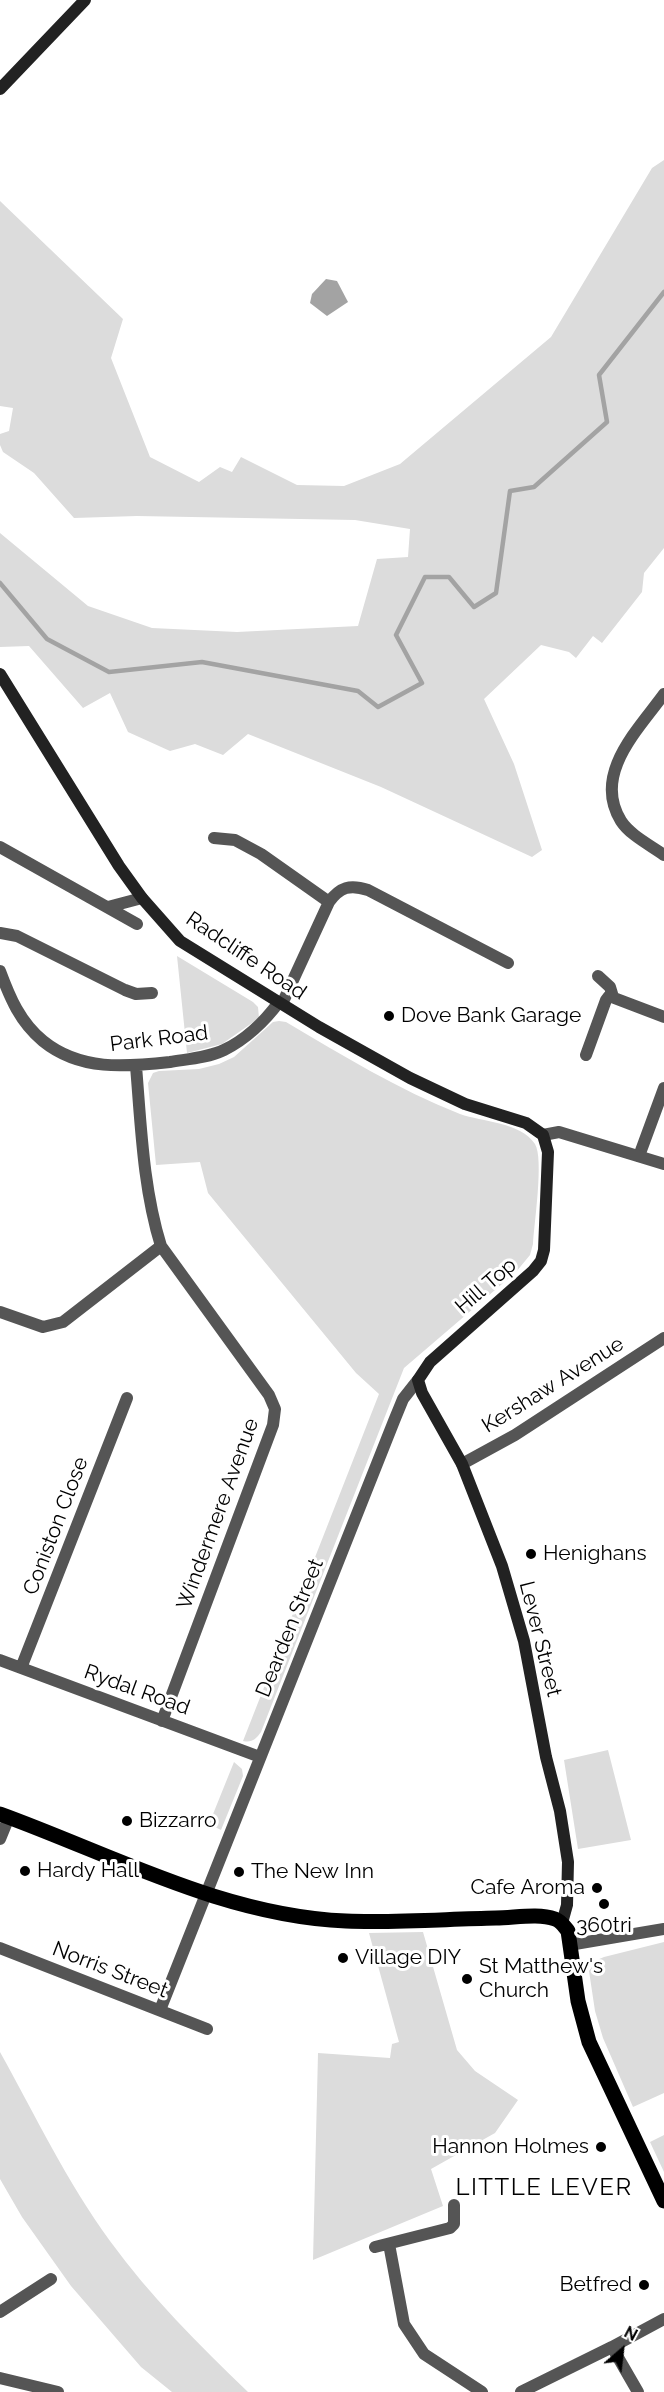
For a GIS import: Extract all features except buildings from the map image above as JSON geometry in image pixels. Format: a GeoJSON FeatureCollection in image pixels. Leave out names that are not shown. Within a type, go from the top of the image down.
{"type":"FeatureCollection","features":[{"type":"Feature","properties":{"kind":"main road"},"geometry":{"type":"LineString","coordinates":[[0,89],[85,0]]}},
{"type":"Feature","properties":{"kind":"main road","name":"Radcliffe Road"},"geometry":{"type":"LineString","coordinates":[[0,674],[118,866],[142,898],[180,941],[280,1003],[410,1078],[465,1104],[526,1123],[543,1135]]}},
{"type":"Feature","properties":{"kind":"main road","name":"Hill Top"},"geometry":{"type":"LineString","coordinates":[[418,1380],[430,1362],[533,1271],[541,1261],[544,1250],[548,1152],[543,1135]]}},
{"type":"Feature","properties":{"kind":"main road","name":"Lever Street"},"geometry":{"type":"LineString","coordinates":[[418,1380],[422,1393],[462,1464],[502,1566],[524,1641],[546,1757],[560,1811],[567,1862],[567,1905],[562,1923]]}},
{"type":"Feature","properties":{"kind":"main road"},"geometry":{"type":"LineString","coordinates":[[5,1815],[207,1895],[265,1911],[318,1920],[354,1921],[534,1917],[556,1919],[568,1931],[578,2001],[590,2042],[664,2201]]}},
{"type":"Feature","properties":{"kind":"street"},"geometry":{"type":"LineString","coordinates":[[664,694],[615,766],[611,788],[621,822],[664,855]]}},
{"type":"Feature","properties":{"kind":"street"},"geometry":{"type":"LineString","coordinates":[[214,838],[235,840],[261,854],[329,902],[345,887],[357,886],[508,963]]}},
{"type":"Feature","properties":{"kind":"street"},"geometry":{"type":"LineString","coordinates":[[0,847],[137,924]]}},
{"type":"Feature","properties":{"kind":"street"},"geometry":{"type":"LineString","coordinates":[[108,907],[142,898]]}},
{"type":"Feature","properties":{"kind":"street","name":"Park Road"},"geometry":{"type":"LineString","coordinates":[[0,971],[17,1011],[26,1025],[44,1042],[72,1058],[104,1066],[136,1066],[194,1059],[226,1049],[268,1018],[280,1003],[329,902]]}},
{"type":"Feature","properties":{"kind":"street"},"geometry":{"type":"LineString","coordinates":[[0,933],[17,936],[125,990],[136,994],[152,993]]}},
{"type":"Feature","properties":{"kind":"street"},"geometry":{"type":"LineString","coordinates":[[598,976],[610,987],[613,997]]}},
{"type":"Feature","properties":{"kind":"street"},"geometry":{"type":"LineString","coordinates":[[586,1055],[609,996],[664,1017]]}},
{"type":"Feature","properties":{"kind":"street","name":"Windermere Avenue"},"geometry":{"type":"LineString","coordinates":[[136,1066],[145,1166],[153,1220],[161,1246],[269,1395],[275,1409],[273,1425],[162,1721]]}},
{"type":"Feature","properties":{"kind":"street"},"geometry":{"type":"LineString","coordinates":[[639,1156],[664,1088]]}},
{"type":"Feature","properties":{"kind":"street"},"geometry":{"type":"LineString","coordinates":[[543,1135],[559,1132],[664,1164]]}},
{"type":"Feature","properties":{"kind":"street"},"geometry":{"type":"LineString","coordinates":[[0,1312],[43,1327],[63,1322],[161,1246]]}},
{"type":"Feature","properties":{"kind":"street","name":"Kershaw Avenue"},"geometry":{"type":"LineString","coordinates":[[462,1464],[515,1435],[664,1338]]}},
{"type":"Feature","properties":{"kind":"street","name":"Dearden Street"},"geometry":{"type":"LineString","coordinates":[[160,2010],[403,1400],[418,1380]]}},
{"type":"Feature","properties":{"kind":"street","name":"Coniston Close"},"geometry":{"type":"LineString","coordinates":[[21,1668],[127,1398]]}},
{"type":"Feature","properties":{"kind":"street","name":"Rydal Road"},"geometry":{"type":"LineString","coordinates":[[0,1660],[260,1757]]}},
{"type":"Feature","properties":{"kind":"street"},"geometry":{"type":"LineString","coordinates":[[0,1839],[5,1815]]}},
{"type":"Feature","properties":{"kind":"street"},"geometry":{"type":"LineString","coordinates":[[569,1945],[664,1929]]}},
{"type":"Feature","properties":{"kind":"street","name":"Norris Street"},"geometry":{"type":"LineString","coordinates":[[0,1948],[207,2029]]}},
{"type":"Feature","properties":{"kind":"street"},"geometry":{"type":"LineString","coordinates":[[375,2247],[450,2228],[454,2224],[454,2205]]}},
{"type":"Feature","properties":{"kind":"street"},"geometry":{"type":"LineString","coordinates":[[389,2244],[404,2324],[424,2354],[482,2392]]}},
{"type":"Feature","properties":{"kind":"street"},"geometry":{"type":"LineString","coordinates":[[0,2312],[51,2279]]}},
{"type":"Feature","properties":{"kind":"street"},"geometry":{"type":"LineString","coordinates":[[520,2392],[664,2319]]}},
{"type":"Feature","properties":{"kind":"street"},"geometry":{"type":"LineString","coordinates":[[612,2347],[638,2392]]}},
{"type":"Feature","properties":{"kind":"street"},"geometry":{"type":"LineString","coordinates":[[0,2378],[58,2392]]}},
{"type":"Feature","properties":{"kind":"shaded area"},"geometry":{"type":"Polygon","coordinates":[[[664,160],[664,548],[644,573],[642,592],[602,643],[593,636],[576,658],[569,652],[541,645],[484,699],[514,764],[542,850],[532,857],[381,787],[248,734],[223,755],[195,744],[170,751],[128,732],[110,693],[83,708],[29,646],[0,647],[0,533],[88,606],[152,628],[237,632],[358,626],[377,559],[408,557],[410,529],[355,520],[137,516],[74,518],[34,473],[3,452],[0,445],[0,434],[9,431],[13,408],[0,406],[0,201],[123,319],[111,358],[150,457],[199,482],[220,467],[232,472],[241,457],[297,485],[344,486],[400,464],[551,337],[652,168],[664,160]]]}},
{"type":"Feature","properties":{"kind":"shaded area"},"geometry":{"type":"Polygon","coordinates":[[[326,279],[337,281],[348,302],[327,316],[310,303],[312,294],[326,279]]]}},
{"type":"Feature","properties":{"kind":"shaded area"},"geometry":{"type":"Polygon","coordinates":[[[177,956],[253,1002],[258,1007],[259,1018],[222,1044],[187,1053],[177,956]]]}},
{"type":"Feature","properties":{"kind":"shaded area"},"geometry":{"type":"Polygon","coordinates":[[[273,1022],[286,1022],[371,1071],[437,1105],[469,1117],[520,1131],[535,1144],[538,1152],[539,1177],[530,1255],[516,1272],[404,1368],[261,1732],[254,1740],[243,1741],[379,1394],[356,1373],[208,1193],[200,1162],[156,1165],[148,1083],[153,1073],[159,1071],[199,1069],[234,1057],[273,1022]]]}},
{"type":"Feature","properties":{"kind":"shaded area"},"geometry":{"type":"Polygon","coordinates":[[[608,1750],[631,1840],[578,1849],[564,1760],[608,1750]]]}},
{"type":"Feature","properties":{"kind":"shaded area"},"geometry":{"type":"Polygon","coordinates":[[[234,1762],[242,1769],[243,1776],[221,1830],[209,1824],[234,1762]]]}},
{"type":"Feature","properties":{"kind":"shaded area"},"geometry":{"type":"Polygon","coordinates":[[[423,1932],[457,2050],[475,2071],[518,2100],[495,2133],[431,2169],[443,2206],[313,2260],[318,2053],[390,2058],[392,2044],[399,2042],[369,1933],[423,1932]]]}},
{"type":"Feature","properties":{"kind":"shaded area"},"geometry":{"type":"Polygon","coordinates":[[[664,1942],[664,2093],[633,2107],[603,2038],[595,2011],[589,1971],[597,1960],[604,1957],[664,1942]]]}},
{"type":"Feature","properties":{"kind":"shaded area"},"geometry":{"type":"Polygon","coordinates":[[[0,2052],[66,2172],[110,2241],[176,2320],[248,2392],[172,2392],[141,2367],[71,2286],[22,2217],[0,2179],[0,2052]]]}},
{"type":"Feature","properties":{"kind":"shaded area"},"geometry":{"type":"Polygon","coordinates":[[[664,2135],[664,2172],[650,2142],[664,2135]]]}},
{"type":"Feature","properties":{"kind":"waterway"},"geometry":{"type":"LineString","coordinates":[[0,583],[47,639],[109,672],[202,662],[358,691],[378,707],[422,683],[396,635],[425,577],[449,577],[474,607],[496,593],[510,491],[534,487],[607,422],[599,375],[664,292]]}},
{"type":"Feature","properties":{"kind":"place","name":"Dove Bank Garage"},"geometry":{"type":"Point","coordinates":[389,1016]}},
{"type":"Feature","properties":{"kind":"place","name":"Henighans"},"geometry":{"type":"Point","coordinates":[531,1554]}},
{"type":"Feature","properties":{"kind":"place","name":"Bizzarro"},"geometry":{"type":"Point","coordinates":[127,1821]}},
{"type":"Feature","properties":{"kind":"place","name":"Hardy Hall"},"geometry":{"type":"Point","coordinates":[25,1871]}},
{"type":"Feature","properties":{"kind":"place","name":"The New Inn"},"geometry":{"type":"Point","coordinates":[239,1872]}},
{"type":"Feature","properties":{"kind":"place","name":"Cafe Aroma"},"geometry":{"type":"Point","coordinates":[597,1888]}},
{"type":"Feature","properties":{"kind":"place","name":"360tri"},"geometry":{"type":"Point","coordinates":[604,1904]}},
{"type":"Feature","properties":{"kind":"place","name":"Village DIY"},"geometry":{"type":"Point","coordinates":[343,1958]}},
{"type":"Feature","properties":{"kind":"place","name":"St Matthew's Church"},"geometry":{"type":"Point","coordinates":[467,1979]}},
{"type":"Feature","properties":{"kind":"place","name":"Hannon Holmes"},"geometry":{"type":"Point","coordinates":[601,2147]}},
{"type":"Feature","properties":{"kind":"place","name":"Betfred"},"geometry":{"type":"Point","coordinates":[644,2285]}},
{"type":"Feature","properties":{"kind":"district","name":"LITTLE LEVER"},"geometry":{"type":"Point","coordinates":[544,2188]}}]}
